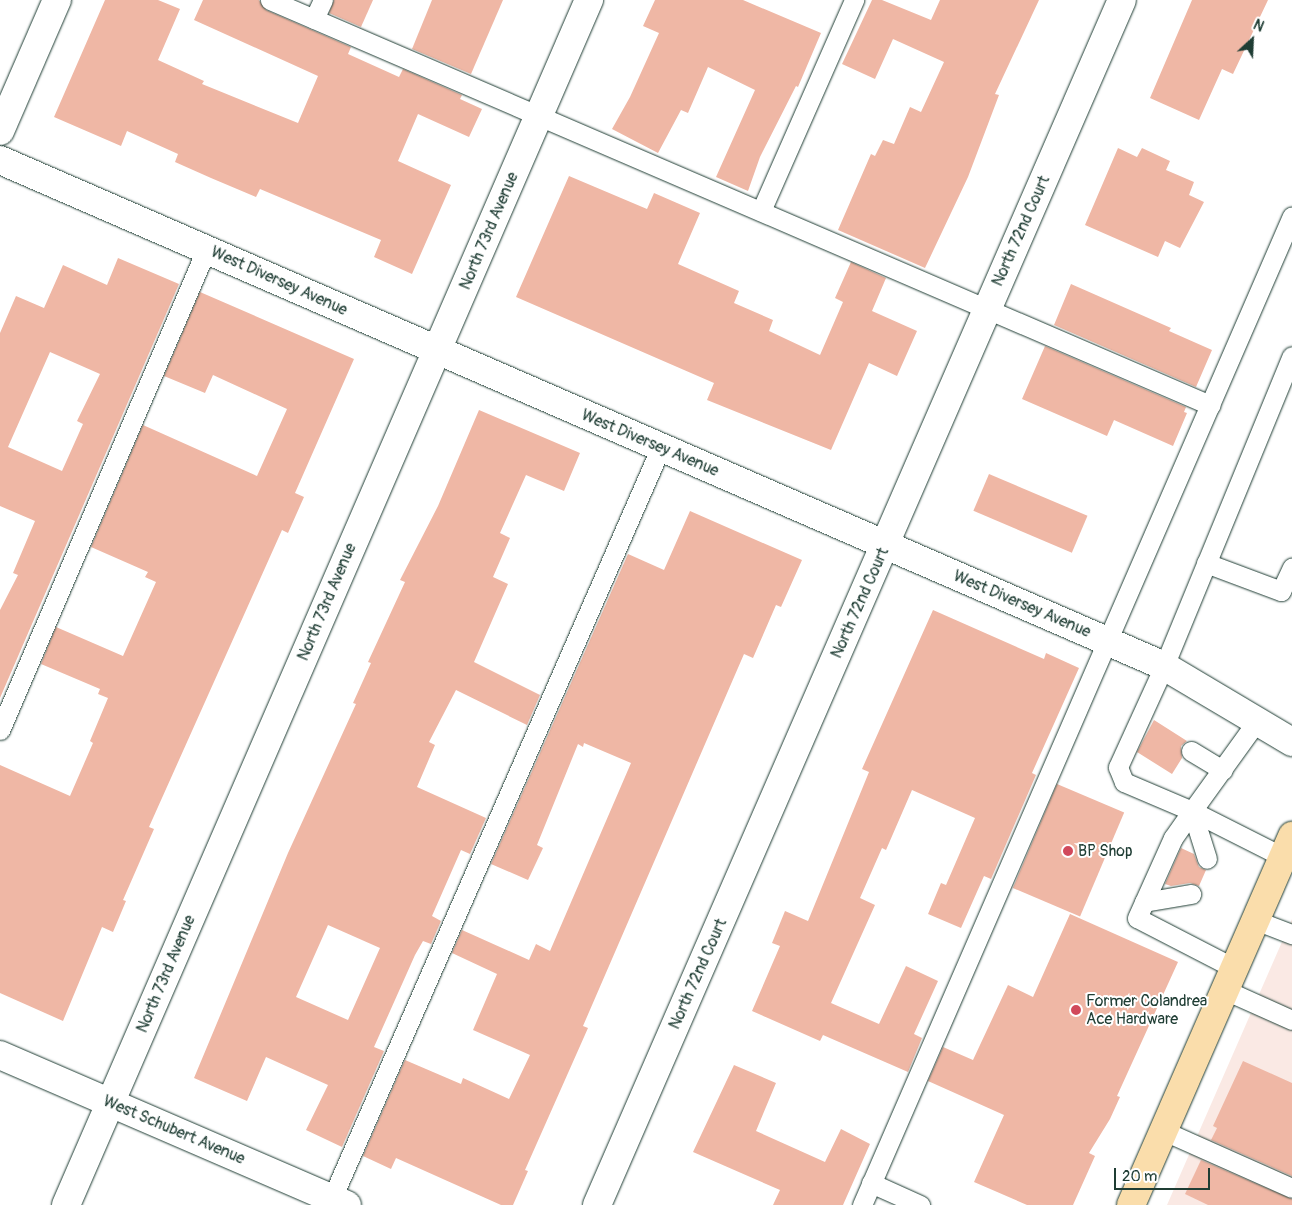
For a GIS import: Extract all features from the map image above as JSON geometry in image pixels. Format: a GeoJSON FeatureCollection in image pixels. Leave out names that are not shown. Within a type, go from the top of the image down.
{"type":"FeatureCollection","features":[{"type":"Feature","properties":{"kind":"main road"},"geometry":{"type":"LineString","coordinates":[[1131,1205],[1288,846]]}},
{"type":"Feature","properties":{"kind":"street"},"geometry":{"type":"LineString","coordinates":[[0,131],[57,0]]}},
{"type":"Feature","properties":{"kind":"street","name":"North 73rd Avenue"},"geometry":{"type":"LineString","coordinates":[[66,1205],[589,0]]}},
{"type":"Feature","properties":{"kind":"street","name":"North 72nd Court"},"geometry":{"type":"LineString","coordinates":[[598,1205],[1122,0]]}},
{"type":"Feature","properties":{"kind":"street","name":"West Diversey Avenue"},"geometry":{"type":"LineString","coordinates":[[0,160],[1164,666],[1292,742]]}},
{"type":"Feature","properties":{"kind":"street","name":"West Schubert Avenue"},"geometry":{"type":"LineString","coordinates":[[0,1055],[336,1203]]}},
{"type":"Feature","properties":{"kind":"lane"},"geometry":{"type":"LineString","coordinates":[[270,0],[1210,405]]}},
{"type":"Feature","properties":{"kind":"lane"},"geometry":{"type":"LineString","coordinates":[[314,19],[323,0]]}},
{"type":"Feature","properties":{"kind":"lane"},"geometry":{"type":"LineString","coordinates":[[761,212],[854,0]]}},
{"type":"Feature","properties":{"kind":"lane"},"geometry":{"type":"LineString","coordinates":[[862,1205],[1292,216]]}},
{"type":"Feature","properties":{"kind":"lane"},"geometry":{"type":"LineString","coordinates":[[0,730],[206,250]]}},
{"type":"Feature","properties":{"kind":"lane"},"geometry":{"type":"LineString","coordinates":[[1288,846],[1124,782],[1118,767],[1146,724],[1164,666],[1292,356]]}},
{"type":"Feature","properties":{"kind":"lane"},"geometry":{"type":"LineString","coordinates":[[336,1203],[661,448]]}},
{"type":"Feature","properties":{"kind":"lane"},"geometry":{"type":"LineString","coordinates":[[1206,563],[1281,591],[1292,567]]}},
{"type":"Feature","properties":{"kind":"lane"},"geometry":{"type":"LineString","coordinates":[[1257,721],[1173,838],[1137,918],[1292,1020]]}},
{"type":"Feature","properties":{"kind":"lane"},"geometry":{"type":"LineString","coordinates":[[1191,751],[1223,770]]}},
{"type":"Feature","properties":{"kind":"lane"},"geometry":{"type":"LineString","coordinates":[[1192,810],[1207,859]]}},
{"type":"Feature","properties":{"kind":"lane"},"geometry":{"type":"LineString","coordinates":[[1144,902],[1191,894]]}},
{"type":"Feature","properties":{"kind":"lane"},"geometry":{"type":"LineString","coordinates":[[1255,920],[1292,934]]}},
{"type":"Feature","properties":{"kind":"lane"},"geometry":{"type":"LineString","coordinates":[[1164,1131],[1292,1188]]}},
{"type":"Feature","properties":{"kind":"lane"},"geometry":{"type":"LineString","coordinates":[[872,1183],[920,1205]]}},
{"type":"Feature","properties":{"kind":"shaded area"},"geometry":{"type":"Polygon","coordinates":[[[1292,919],[1292,1205],[1167,1205],[1292,919]]]}},
{"type":"Feature","properties":{"kind":"building"},"geometry":{"type":"Polygon","coordinates":[[[105,0],[158,0],[180,9],[158,60],[204,81],[202,84],[298,123],[318,76],[194,20],[203,0],[259,0],[266,10],[351,47],[348,54],[399,77],[403,69],[462,95],[460,99],[482,109],[469,137],[418,114],[398,161],[451,185],[412,274],[374,257],[381,240],[260,189],[256,197],[211,178],[175,162],[178,154],[127,131],[121,146],[54,117],[105,0]]]}},
{"type":"Feature","properties":{"kind":"building"},"geometry":{"type":"Polygon","coordinates":[[[334,0],[373,0],[361,27],[329,13],[334,0]]]}},
{"type":"Feature","properties":{"kind":"building"},"geometry":{"type":"Polygon","coordinates":[[[432,0],[503,0],[471,74],[412,49],[432,0]]]}},
{"type":"Feature","properties":{"kind":"building"},"geometry":{"type":"Polygon","coordinates":[[[655,0],[743,0],[821,33],[798,87],[796,86],[760,157],[748,191],[716,177],[755,90],[708,67],[688,113],[681,110],[658,153],[612,129],[630,97],[659,33],[643,26],[655,0]]]}},
{"type":"Feature","properties":{"kind":"building"},"geometry":{"type":"Polygon","coordinates":[[[872,0],[882,0],[931,20],[940,0],[1039,0],[995,94],[999,95],[968,177],[925,268],[838,230],[871,154],[875,156],[883,140],[894,144],[910,107],[921,112],[944,62],[893,39],[875,79],[842,64],[872,0]]]}},
{"type":"Feature","properties":{"kind":"building"},"geometry":{"type":"Polygon","coordinates":[[[1192,0],[1268,0],[1233,74],[1222,69],[1199,120],[1150,98],[1192,0]]]}},
{"type":"Feature","properties":{"kind":"building"},"geometry":{"type":"Polygon","coordinates":[[[1118,148],[1137,157],[1142,148],[1170,161],[1166,170],[1194,182],[1189,195],[1204,202],[1180,248],[1165,241],[1158,257],[1085,225],[1118,148]]]}},
{"type":"Feature","properties":{"kind":"building"},"geometry":{"type":"Polygon","coordinates":[[[569,176],[647,209],[654,193],[700,213],[678,264],[739,291],[734,303],[773,320],[769,331],[820,355],[843,302],[835,298],[851,262],[886,278],[872,311],[917,331],[897,376],[869,363],[831,450],[707,400],[714,383],[516,297],[569,176]]]}},
{"type":"Feature","properties":{"kind":"building"},"geometry":{"type":"Polygon","coordinates":[[[118,258],[179,284],[0,698],[0,610],[18,575],[13,573],[35,521],[0,506],[0,333],[16,296],[44,308],[63,265],[107,285],[118,258]],[[50,352],[8,447],[62,471],[83,424],[77,421],[100,374],[50,352]]]}},
{"type":"Feature","properties":{"kind":"building"},"geometry":{"type":"Polygon","coordinates":[[[1071,284],[1171,328],[1169,331],[1212,350],[1196,387],[1054,325],[1071,284]]]}},
{"type":"Feature","properties":{"kind":"building"},"geometry":{"type":"Polygon","coordinates":[[[200,292],[354,359],[295,493],[304,497],[288,533],[282,530],[149,827],[154,829],[123,900],[126,901],[113,932],[102,927],[63,1021],[0,993],[0,765],[70,796],[93,743],[90,741],[108,698],[98,694],[100,689],[41,664],[56,627],[123,656],[156,582],[145,577],[148,572],[91,547],[143,425],[257,476],[287,409],[213,375],[205,393],[164,376],[200,292]]]}},
{"type":"Feature","properties":{"kind":"building"},"geometry":{"type":"Polygon","coordinates":[[[1045,346],[1186,407],[1184,412],[1187,413],[1173,446],[1114,420],[1107,436],[1022,399],[1045,346]]]}},
{"type":"Feature","properties":{"kind":"building"},"geometry":{"type":"Polygon","coordinates":[[[479,410],[580,453],[564,491],[526,475],[500,533],[510,538],[493,577],[508,584],[474,662],[540,695],[527,725],[456,690],[429,742],[435,745],[417,787],[486,818],[470,854],[461,850],[432,916],[441,921],[431,944],[423,941],[415,955],[374,1047],[384,1051],[342,1147],[306,1130],[328,1085],[266,1057],[247,1101],[194,1078],[288,853],[356,704],[353,703],[371,663],[368,662],[405,582],[400,580],[438,506],[479,410]],[[328,925],[296,997],[348,1020],[380,948],[328,925]]]}},
{"type":"Feature","properties":{"kind":"building"},"geometry":{"type":"Polygon","coordinates":[[[989,474],[1087,516],[1072,553],[973,511],[989,474]]]}},
{"type":"Feature","properties":{"kind":"building"},"geometry":{"type":"Polygon","coordinates":[[[690,511],[802,560],[781,607],[776,605],[753,658],[744,654],[583,1026],[588,1028],[525,1170],[528,1171],[513,1205],[501,1205],[396,1158],[391,1169],[363,1156],[405,1060],[461,1084],[463,1078],[509,1099],[530,1055],[473,1030],[497,974],[452,953],[462,930],[529,960],[536,944],[550,951],[631,763],[584,743],[583,747],[578,744],[537,845],[543,848],[528,880],[491,864],[628,554],[664,570],[690,511]]]}},
{"type":"Feature","properties":{"kind":"building"},"geometry":{"type":"Polygon","coordinates":[[[933,610],[1044,659],[1046,653],[1079,668],[1032,773],[1036,775],[991,879],[984,876],[961,928],[928,914],[941,883],[946,885],[975,818],[912,790],[886,850],[882,848],[860,898],[875,905],[831,1003],[879,1024],[906,966],[938,981],[914,1034],[922,1038],[908,1072],[823,1035],[820,1041],[752,1011],[780,946],[772,943],[785,911],[808,921],[869,772],[862,769],[933,610]]]}},
{"type":"Feature","properties":{"kind":"building"},"geometry":{"type":"Polygon","coordinates":[[[1154,720],[1187,741],[1181,746],[1182,758],[1172,774],[1137,752],[1154,720]]]}},
{"type":"Feature","properties":{"kind":"building","name":"BP Shop"},"geometry":{"type":"Polygon","coordinates":[[[1057,784],[1124,813],[1080,917],[1013,888],[1057,784]]]}},
{"type":"Feature","properties":{"kind":"building"},"geometry":{"type":"Polygon","coordinates":[[[1181,848],[1194,854],[1199,867],[1206,870],[1199,886],[1190,883],[1171,886],[1165,884],[1181,848]]]}},
{"type":"Feature","properties":{"kind":"building"},"geometry":{"type":"Polygon","coordinates":[[[1070,914],[1178,962],[1117,1096],[1120,1097],[1110,1119],[1089,1153],[1095,1156],[1073,1205],[1027,1205],[974,1182],[1004,1115],[928,1081],[943,1047],[973,1060],[1008,985],[1033,997],[1070,914]]]}},
{"type":"Feature","properties":{"kind":"building"},"geometry":{"type":"Polygon","coordinates":[[[1243,1061],[1292,1083],[1292,1176],[1211,1140],[1217,1128],[1213,1126],[1243,1061]]]}},
{"type":"Feature","properties":{"kind":"building"},"geometry":{"type":"Polygon","coordinates":[[[734,1065],[776,1083],[756,1131],[825,1162],[841,1129],[870,1144],[843,1205],[773,1205],[780,1190],[693,1152],[734,1065]]]}},
{"type":"Feature","properties":{"kind":"building"},"geometry":{"type":"Polygon","coordinates":[[[1201,1160],[1292,1199],[1292,1205],[1208,1205],[1185,1194],[1201,1160]]]}},
{"type":"Feature","properties":{"kind":"place","name":"BP Shop"},"geometry":{"type":"Point","coordinates":[1068,851]}},
{"type":"Feature","properties":{"kind":"place","name":"Former Colandrea Ace Hardware"},"geometry":{"type":"Point","coordinates":[1076,1010]}}]}
